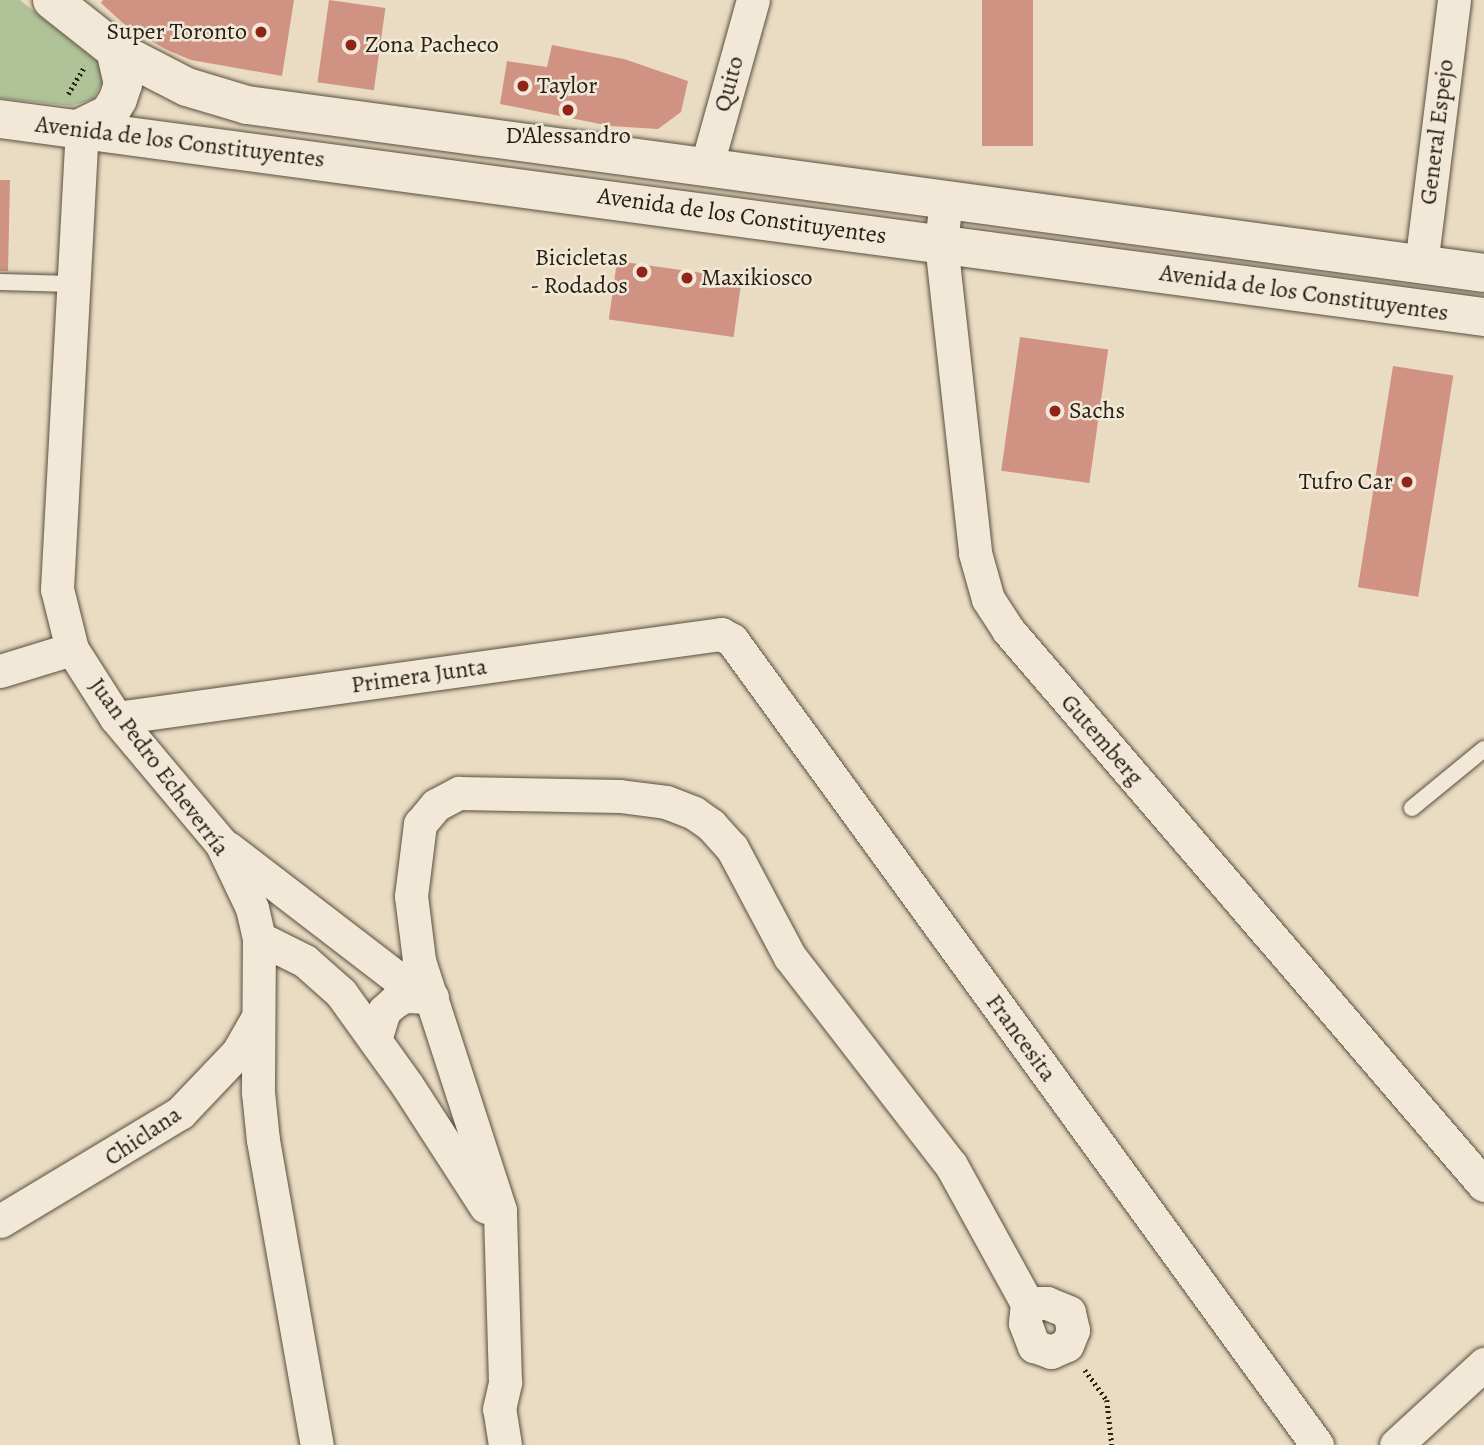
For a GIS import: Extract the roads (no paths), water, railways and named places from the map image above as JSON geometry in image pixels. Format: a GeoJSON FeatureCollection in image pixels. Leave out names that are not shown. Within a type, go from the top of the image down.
{"type":"FeatureCollection","features":[{"type":"Feature","properties":{"kind":"main road","name":"Avenida de los Constituyentes"},"geometry":{"type":"LineString","coordinates":[[52,0],[187,86],[247,105],[1484,274]]}},
{"type":"Feature","properties":{"kind":"main road"},"geometry":{"type":"LineString","coordinates":[[66,126],[108,114],[118,99],[123,84],[94,28]]}},
{"type":"Feature","properties":{"kind":"main road","name":"Avenida de los Constituyentes"},"geometry":{"type":"LineString","coordinates":[[0,119],[1484,317]]}},
{"type":"Feature","properties":{"kind":"street","name":"Quito"},"geometry":{"type":"LineString","coordinates":[[706,168],[752,0]]}},
{"type":"Feature","properties":{"kind":"street","name":"General Espejo"},"geometry":{"type":"LineString","coordinates":[[1421,265],[1454,0]]}},
{"type":"Feature","properties":{"kind":"street","name":"Juan Pedro Echeverría"},"geometry":{"type":"LineString","coordinates":[[66,126],[73,284],[57,565],[59,598],[72,649],[116,718],[221,843],[252,908],[259,938],[258,1017],[262,1140],[317,1445]]}},
{"type":"Feature","properties":{"kind":"street","name":"Gutemberg"},"geometry":{"type":"LineString","coordinates":[[946,200],[940,243],[975,553],[996,614],[1484,1185]]}},
{"type":"Feature","properties":{"kind":"street","name":"Primera Junta"},"geometry":{"type":"LineString","coordinates":[[116,718],[721,634]]}},
{"type":"Feature","properties":{"kind":"street","name":"Francesita"},"geometry":{"type":"LineString","coordinates":[[721,634],[732,640],[1317,1445]]}},
{"type":"Feature","properties":{"kind":"street"},"geometry":{"type":"LineString","coordinates":[[0,671],[72,649]]}},
{"type":"Feature","properties":{"kind":"street"},"geometry":{"type":"LineString","coordinates":[[505,1445],[499,1409],[505,1382],[500,1210],[445,1036],[425,996],[411,896],[420,824],[436,805],[458,793],[489,791],[620,796],[666,802],[694,813],[732,848],[790,957],[951,1165],[1027,1303],[1025,1323],[1034,1346],[1051,1352],[1067,1345]]}},
{"type":"Feature","properties":{"kind":"street"},"geometry":{"type":"LineString","coordinates":[[221,843],[425,996]]}},
{"type":"Feature","properties":{"kind":"street"},"geometry":{"type":"LineString","coordinates":[[259,938],[305,961],[341,993],[384,1053],[502,1233]]}},
{"type":"Feature","properties":{"kind":"street"},"geometry":{"type":"LineString","coordinates":[[384,1053],[384,1012],[404,996],[425,996]]}},
{"type":"Feature","properties":{"kind":"street","name":"Chiclana"},"geometry":{"type":"LineString","coordinates":[[0,1221],[180,1113],[238,1052],[258,1017]]}},
{"type":"Feature","properties":{"kind":"street"},"geometry":{"type":"LineString","coordinates":[[384,1053],[424,1063],[445,1036]]}},
{"type":"Feature","properties":{"kind":"street"},"geometry":{"type":"LineString","coordinates":[[1395,1445],[1484,1364]]}},
{"type":"Feature","properties":{"kind":"street"},"geometry":{"type":"LineString","coordinates":[[505,1382],[519,1409],[525,1445]]}},
{"type":"Feature","properties":{"kind":"lane"},"geometry":{"type":"LineString","coordinates":[[0,282],[73,284]]}},
{"type":"Feature","properties":{"kind":"lane"},"geometry":{"type":"LineString","coordinates":[[1412,808],[1484,749]]}},
{"type":"Feature","properties":{"kind":"place","name":"Super Toronto"},"geometry":{"type":"Point","coordinates":[261,32]}},
{"type":"Feature","properties":{"kind":"place","name":"Zona Pacheco"},"geometry":{"type":"Point","coordinates":[351,45]}},
{"type":"Feature","properties":{"kind":"place","name":"Taylor"},"geometry":{"type":"Point","coordinates":[523,86]}},
{"type":"Feature","properties":{"kind":"place","name":"D'Alessandro"},"geometry":{"type":"Point","coordinates":[568,110]}},
{"type":"Feature","properties":{"kind":"place","name":"Bicicletas - Rodados"},"geometry":{"type":"Point","coordinates":[642,272]}},
{"type":"Feature","properties":{"kind":"place","name":"Maxikiosco"},"geometry":{"type":"Point","coordinates":[687,278]}},
{"type":"Feature","properties":{"kind":"place","name":"Sachs"},"geometry":{"type":"Point","coordinates":[1055,411]}},
{"type":"Feature","properties":{"kind":"place","name":"Tufro Car"},"geometry":{"type":"Point","coordinates":[1407,482]}}]}
